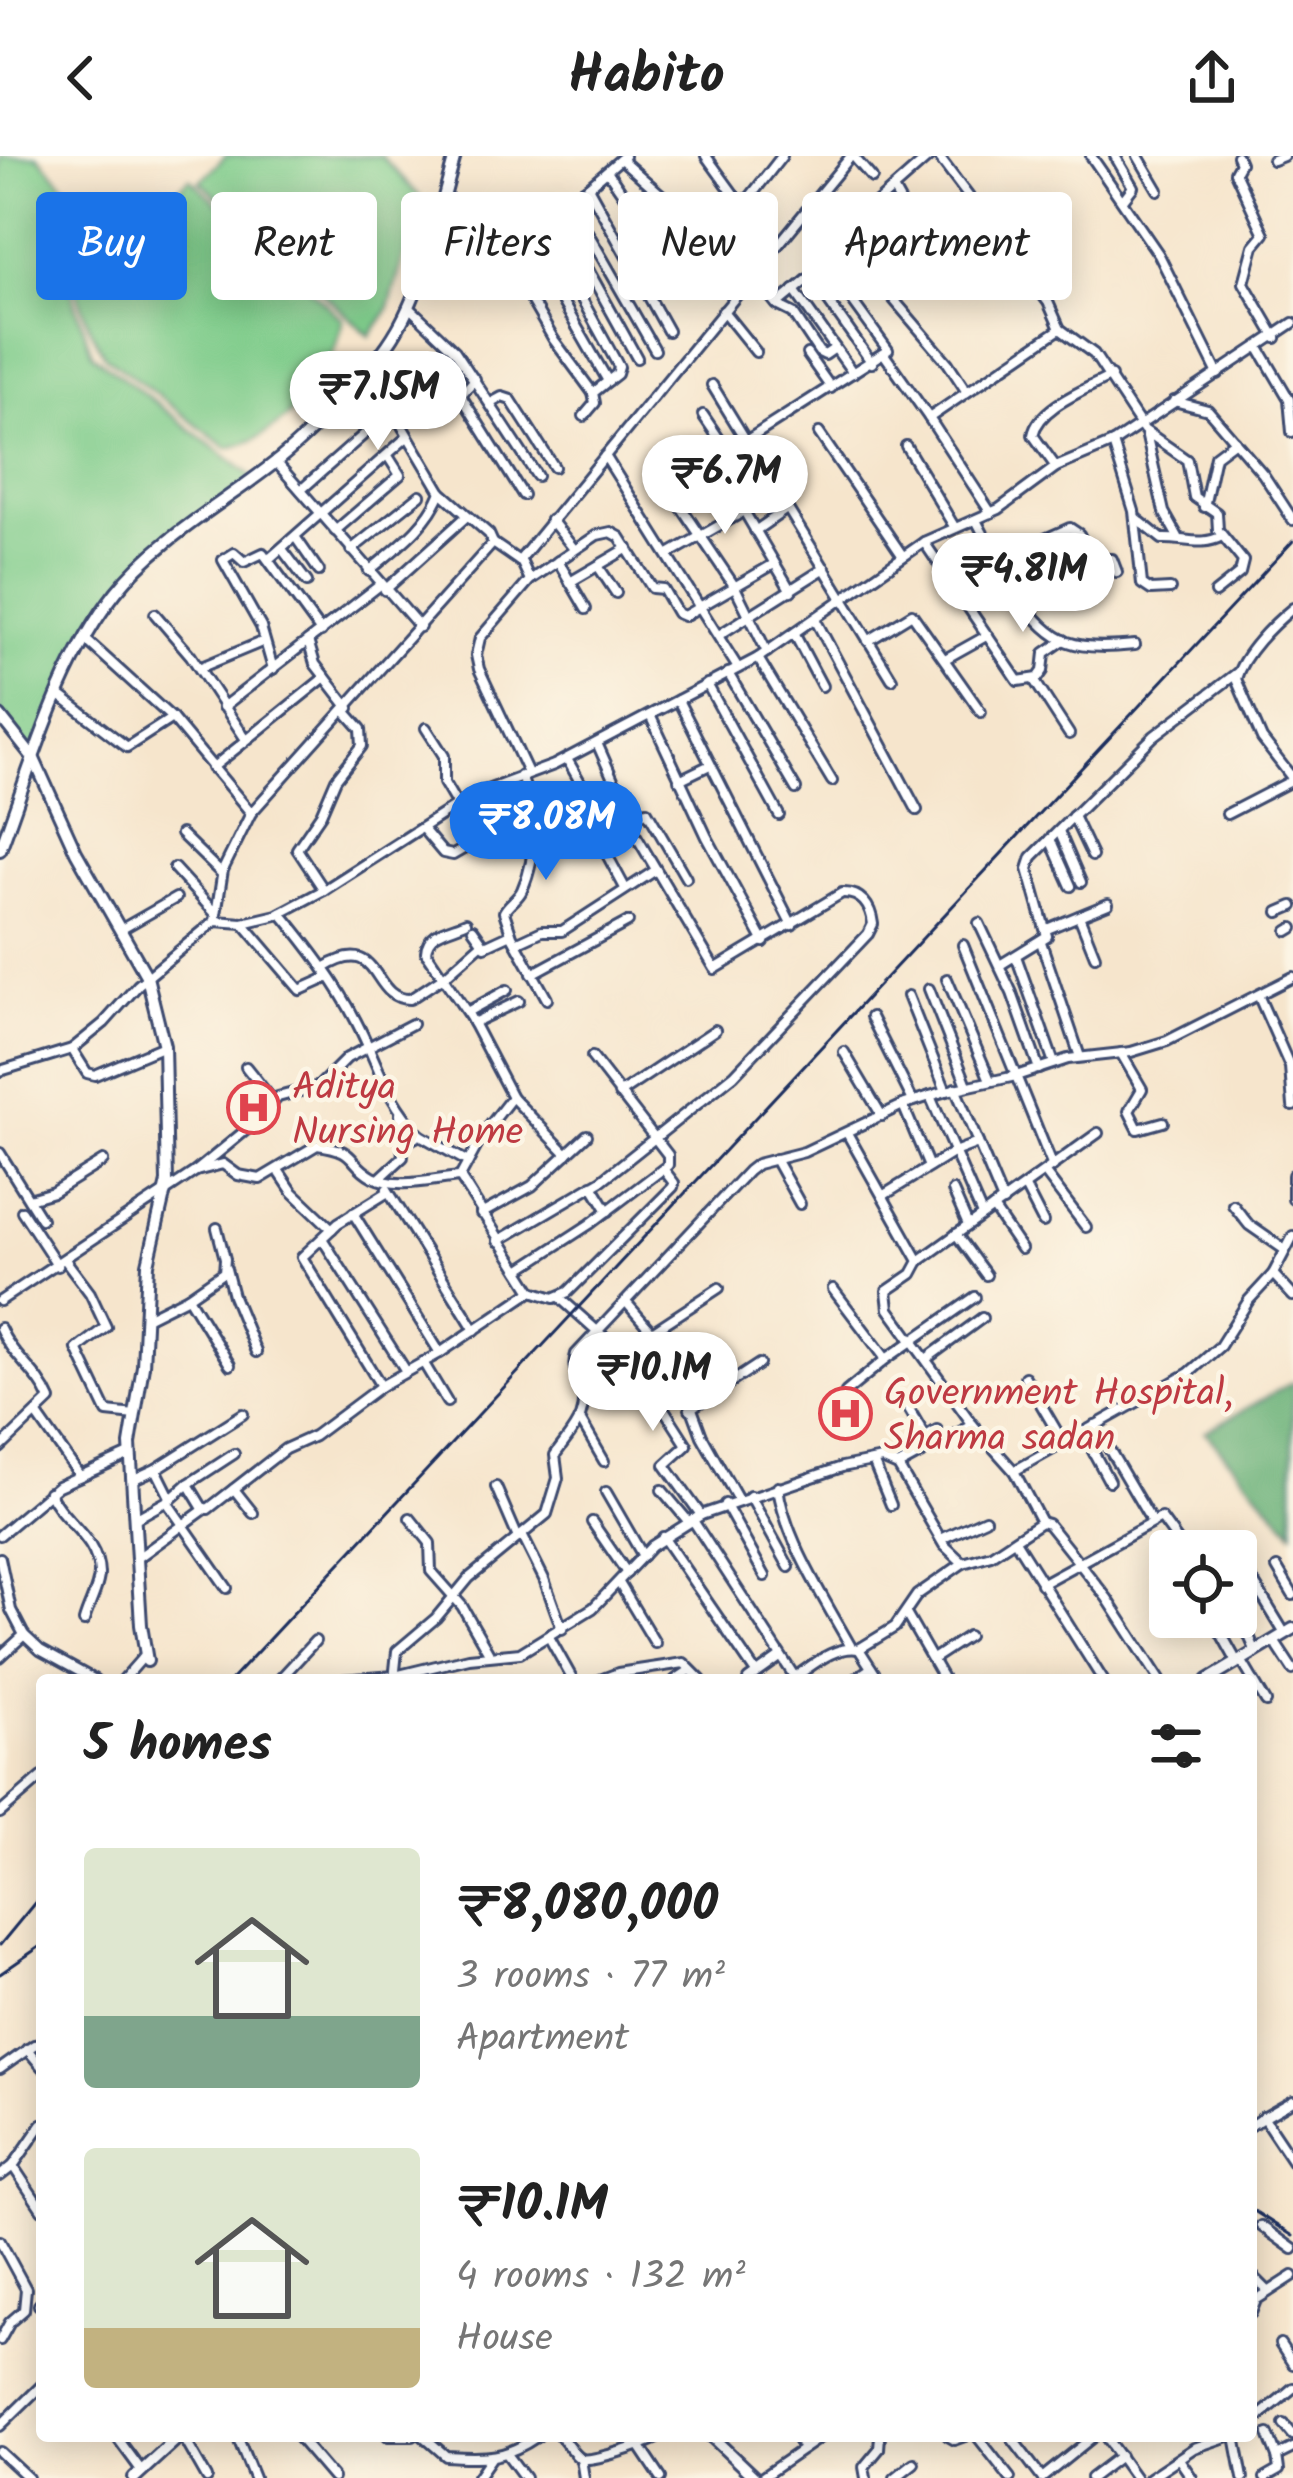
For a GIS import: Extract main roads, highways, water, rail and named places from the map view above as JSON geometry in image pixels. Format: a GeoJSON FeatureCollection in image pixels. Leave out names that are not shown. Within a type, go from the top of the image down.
{"type":"FeatureCollection","features":[{"type":"Feature","properties":{"kind":"main road"},"geometry":{"type":"LineString","coordinates":[[0,850],[3,830],[58,694],[118,588],[276,462],[369,370],[399,328],[433,236],[455,156]]}},
{"type":"Feature","properties":{"kind":"main road"},"geometry":{"type":"LineString","coordinates":[[0,716],[34,759],[76,852],[147,977],[164,1046],[166,1192],[148,1264],[143,1366],[130,1454],[146,1658]]}},
{"type":"Feature","properties":{"kind":"main road"},"geometry":{"type":"LineString","coordinates":[[1218,1674],[1284,1635]]}},
{"type":"Feature","properties":{"kind":"main road"},"geometry":{"type":"LineString","coordinates":[[137,2474],[175,2442]]}},
{"type":"Feature","properties":{"kind":"main road"},"geometry":{"type":"LineString","coordinates":[[718,2442],[758,2478]]}},
{"type":"Feature","properties":{"kind":"railway"},"geometry":{"type":"LineString","coordinates":[[237,1674],[1293,541]]}},
{"type":"Feature","properties":{"kind":"railway"},"geometry":{"type":"LineString","coordinates":[[0,1945],[36,1901]]}},
{"type":"Feature","properties":{"kind":"railway"},"geometry":{"type":"LineString","coordinates":[[0,1974],[36,1949]]}},
{"type":"Feature","properties":{"kind":"railway"},"geometry":{"type":"LineString","coordinates":[[1257,2213],[1293,2236]]}},
{"type":"Feature","properties":{"kind":"place","name":"Aditya Nursing Home"},"geometry":{"type":"Point","coordinates":[253,1107]}},
{"type":"Feature","properties":{"kind":"place","name":"Government Hospital, Sharma sadan"},"geometry":{"type":"Point","coordinates":[845,1413]}}]}
